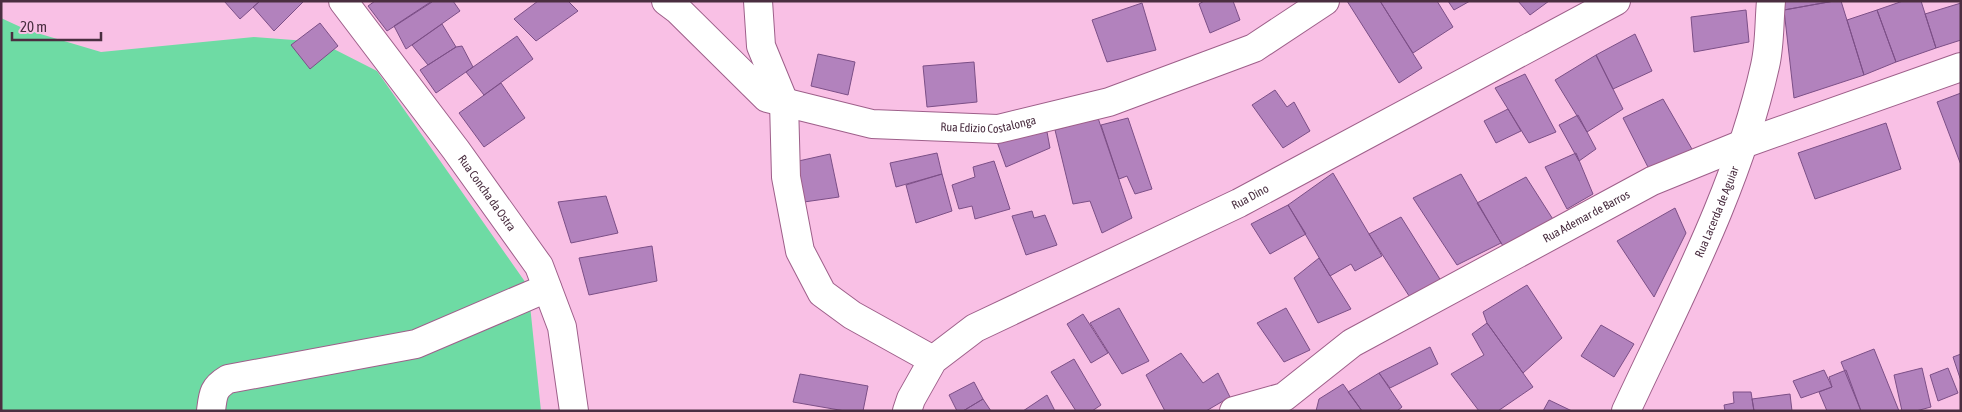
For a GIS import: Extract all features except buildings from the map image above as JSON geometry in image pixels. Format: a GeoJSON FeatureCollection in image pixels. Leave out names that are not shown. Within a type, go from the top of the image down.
{"type":"FeatureCollection","features":[{"type":"Feature","properties":{"kind":"street","name":"Rua Concha da Ostra"},"geometry":{"type":"LineString","coordinates":[[343,1],[456,150],[538,266],[562,327],[574,411]]}},
{"type":"Feature","properties":{"kind":"street","name":"Rua Edizio Costalonga"},"geometry":{"type":"LineString","coordinates":[[666,1],[678,10],[767,98],[872,124],[998,130],[1109,102],[1254,48],[1325,1]]}},
{"type":"Feature","properties":{"kind":"street"},"geometry":{"type":"LineString","coordinates":[[758,1],[762,46],[784,102],[786,177],[800,251],[822,293],[852,315],[933,360]]}},
{"type":"Feature","properties":{"kind":"street","name":"Rua Lacerda de Aguiar"},"geometry":{"type":"LineString","coordinates":[[1626,411],[1704,243],[1744,144],[1766,64],[1771,1]]}},
{"type":"Feature","properties":{"kind":"street","name":"Rua Dino"},"geometry":{"type":"LineString","coordinates":[[907,411],[911,399],[933,360],[975,328],[1239,203],[1555,35],[1612,2]]}},
{"type":"Feature","properties":{"kind":"street","name":"Rua Ademar de Barros"},"geometry":{"type":"LineString","coordinates":[[1234,411],[1281,404],[1352,343],[1652,181],[1744,144],[1961,67]]}},
{"type":"Feature","properties":{"kind":"street"},"geometry":{"type":"LineString","coordinates":[[211,411],[213,394],[218,385],[228,379],[416,344],[547,288]]}},
{"type":"Feature","properties":{"kind":"green space"},"geometry":{"type":"Polygon","coordinates":[[[1,18],[27,30],[101,52],[254,37],[320,42],[377,71],[528,286],[541,411],[1,411],[1,18]]]}}]}
